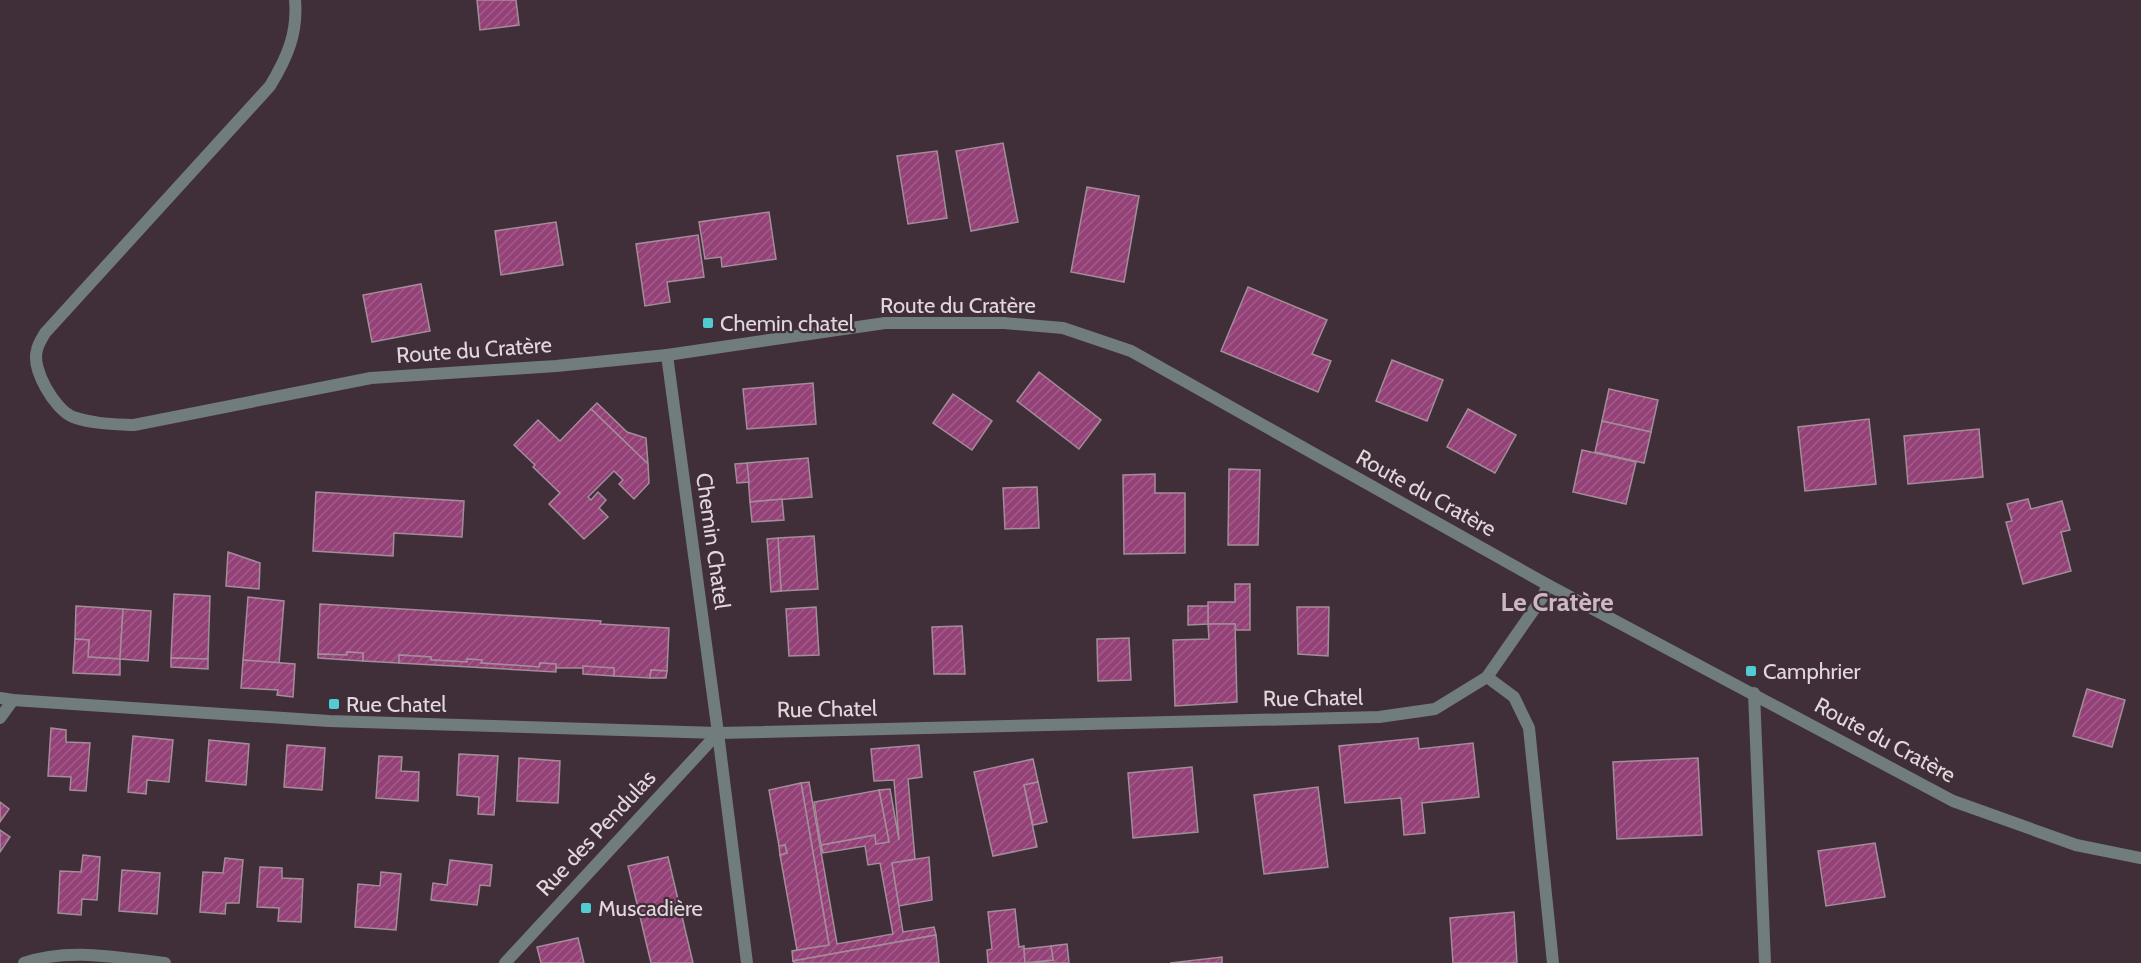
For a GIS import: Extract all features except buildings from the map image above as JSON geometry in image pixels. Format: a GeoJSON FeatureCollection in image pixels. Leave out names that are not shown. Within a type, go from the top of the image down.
{"type":"FeatureCollection","features":[{"type":"Feature","properties":{"kind":"street","name":"Route du Cratère"},"geometry":{"type":"LineString","coordinates":[[295,0],[293,39],[284,63],[270,86],[45,333],[36,351],[38,372],[54,400],[70,416],[94,424],[134,425],[371,378],[556,366],[667,355],[885,323],[1004,323],[1063,328],[1131,351],[1548,585],[1953,801],[2076,845],[2141,858]]}},
{"type":"Feature","properties":{"kind":"street","name":"Chemin Chatel"},"geometry":{"type":"LineString","coordinates":[[667,355],[747,963]]}},
{"type":"Feature","properties":{"kind":"street","name":"Rue Chatel"},"geometry":{"type":"LineString","coordinates":[[13,700],[329,721],[718,733],[1379,717],[1435,709],[1487,677],[1542,598],[1548,585]]}},
{"type":"Feature","properties":{"kind":"street"},"geometry":{"type":"LineString","coordinates":[[1487,677],[1514,697],[1529,728],[1553,963]]}},
{"type":"Feature","properties":{"kind":"street"},"geometry":{"type":"LineString","coordinates":[[1754,693],[1765,963]]}},
{"type":"Feature","properties":{"kind":"street"},"geometry":{"type":"LineString","coordinates":[[0,698],[13,700],[0,718]]}},
{"type":"Feature","properties":{"kind":"street","name":"Rue des Pendulas"},"geometry":{"type":"LineString","coordinates":[[505,963],[718,733]]}},
{"type":"Feature","properties":{"kind":"street"},"geometry":{"type":"LineString","coordinates":[[24,963],[52,955],[79,954],[165,963]]}},
{"type":"Feature","properties":{"kind":"place","name":"Chemin chatel"},"geometry":{"type":"Point","coordinates":[708,323]}},
{"type":"Feature","properties":{"kind":"place","name":"Camphrier"},"geometry":{"type":"Point","coordinates":[1751,671]}},
{"type":"Feature","properties":{"kind":"place","name":"Rue Chatel"},"geometry":{"type":"Point","coordinates":[334,704]}},
{"type":"Feature","properties":{"kind":"place","name":"Muscadière"},"geometry":{"type":"Point","coordinates":[586,908]}},
{"type":"Feature","properties":{"kind":"district","name":"Le Cratère"},"geometry":{"type":"Point","coordinates":[1557,602]}}]}
